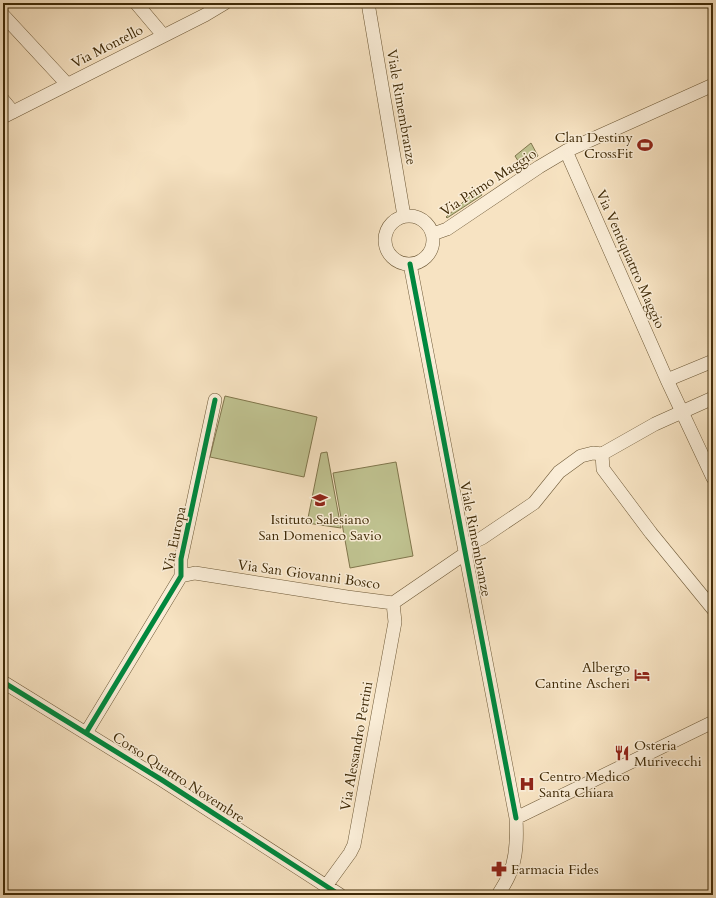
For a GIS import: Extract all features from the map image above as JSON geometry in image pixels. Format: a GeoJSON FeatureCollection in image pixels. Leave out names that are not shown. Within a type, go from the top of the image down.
{"type":"FeatureCollection","features":[{"type":"Feature","properties":{"kind":"street"},"geometry":{"type":"LineString","coordinates":[[136,3],[163,35]]}},
{"type":"Feature","properties":{"kind":"street","name":"Via Montello"},"geometry":{"type":"LineString","coordinates":[[8,115],[205,15],[225,3]]}},
{"type":"Feature","properties":{"kind":"street","name":"Viale Rimembranze"},"geometry":{"type":"LineString","coordinates":[[369,4],[404,216]]}},
{"type":"Feature","properties":{"kind":"street"},"geometry":{"type":"LineString","coordinates":[[3,15],[67,84]]}},
{"type":"Feature","properties":{"kind":"street","name":"Via Primo Maggio"},"geometry":{"type":"LineString","coordinates":[[433,234],[447,229],[566,150],[713,85]]}},
{"type":"Feature","properties":{"kind":"street"},"geometry":{"type":"LineString","coordinates":[[3,100],[8,115]]}},
{"type":"Feature","properties":{"kind":"street","name":"Via Ventiquattro Maggio"},"geometry":{"type":"LineString","coordinates":[[566,150],[667,380],[713,478]]}},
{"type":"Feature","properties":{"kind":"street"},"geometry":{"type":"LineString","coordinates":[[404,216],[419,218],[430,227],[433,234],[434,242],[432,250],[421,261],[410,264],[399,262],[388,252],[385,237],[387,230],[398,219],[404,216]]}},
{"type":"Feature","properties":{"kind":"street","name":"Viale Rimembranze"},"geometry":{"type":"LineString","coordinates":[[410,264],[466,550],[516,818],[517,841],[513,864],[510,874],[498,895]]}},
{"type":"Feature","properties":{"kind":"street"},"geometry":{"type":"LineString","coordinates":[[667,380],[713,362]]}},
{"type":"Feature","properties":{"kind":"street"},"geometry":{"type":"LineString","coordinates":[[713,398],[668,418],[602,454],[603,469],[651,533],[713,609]]}},
{"type":"Feature","properties":{"kind":"street","name":"Via Europa"},"geometry":{"type":"LineString","coordinates":[[86,733],[181,576],[181,559],[215,400]]}},
{"type":"Feature","properties":{"kind":"street","name":"Via San Giovanni Bosco"},"geometry":{"type":"LineString","coordinates":[[181,576],[195,573],[393,603],[466,550],[477,540],[534,503],[559,472],[581,456],[593,453],[602,454]]}},
{"type":"Feature","properties":{"kind":"street","name":"Via Alessandro Pertini"},"geometry":{"type":"LineString","coordinates":[[326,886],[350,853],[354,845],[395,622],[393,603]]}},
{"type":"Feature","properties":{"kind":"street","name":"Corso Quattro Novembre"},"geometry":{"type":"LineString","coordinates":[[3,682],[25,697],[162,780],[340,895]]}},
{"type":"Feature","properties":{"kind":"street"},"geometry":{"type":"LineString","coordinates":[[516,818],[713,722]]}},
{"type":"Feature","properties":{"kind":"green space"},"geometry":{"type":"Polygon","coordinates":[[[531,143],[538,156],[522,167],[515,156],[531,143]]]}},
{"type":"Feature","properties":{"kind":"green space"},"geometry":{"type":"Polygon","coordinates":[[[478,189],[482,195],[447,218],[446,217],[478,189]]]}},
{"type":"Feature","properties":{"kind":"green space"},"geometry":{"type":"Polygon","coordinates":[[[225,396],[317,417],[304,477],[210,457],[225,396]]]}},
{"type":"Feature","properties":{"kind":"green space"},"geometry":{"type":"Polygon","coordinates":[[[327,452],[341,528],[307,523],[321,453],[327,452]]]}},
{"type":"Feature","properties":{"kind":"green space"},"geometry":{"type":"Polygon","coordinates":[[[396,462],[413,556],[350,568],[333,473],[396,462]]]}},
{"type":"Feature","properties":{"kind":"cycle path"},"geometry":{"type":"LineString","coordinates":[[410,264],[516,818]]}},
{"type":"Feature","properties":{"kind":"cycle path"},"geometry":{"type":"LineString","coordinates":[[86,733],[181,576],[181,559],[215,400]]}},
{"type":"Feature","properties":{"kind":"cycle path"},"geometry":{"type":"LineString","coordinates":[[3,682],[162,780],[340,895]]}},
{"type":"Feature","properties":{"kind":"place","name":"Clan Destiny CrossFit"},"geometry":{"type":"Point","coordinates":[645,145]}},
{"type":"Feature","properties":{"kind":"place","name":"Istituto Salesiano San Domenico Savio"},"geometry":{"type":"Point","coordinates":[320,500]}},
{"type":"Feature","properties":{"kind":"place","name":"Albergo Cantine Ascheri"},"geometry":{"type":"Point","coordinates":[642,675]}},
{"type":"Feature","properties":{"kind":"place","name":"Osteria Murivecchi"},"geometry":{"type":"Point","coordinates":[622,753]}},
{"type":"Feature","properties":{"kind":"place","name":"Centro Medico Santa Chiara"},"geometry":{"type":"Point","coordinates":[527,784]}},
{"type":"Feature","properties":{"kind":"place","name":"Farmacia Fides"},"geometry":{"type":"Point","coordinates":[499,869]}}]}
